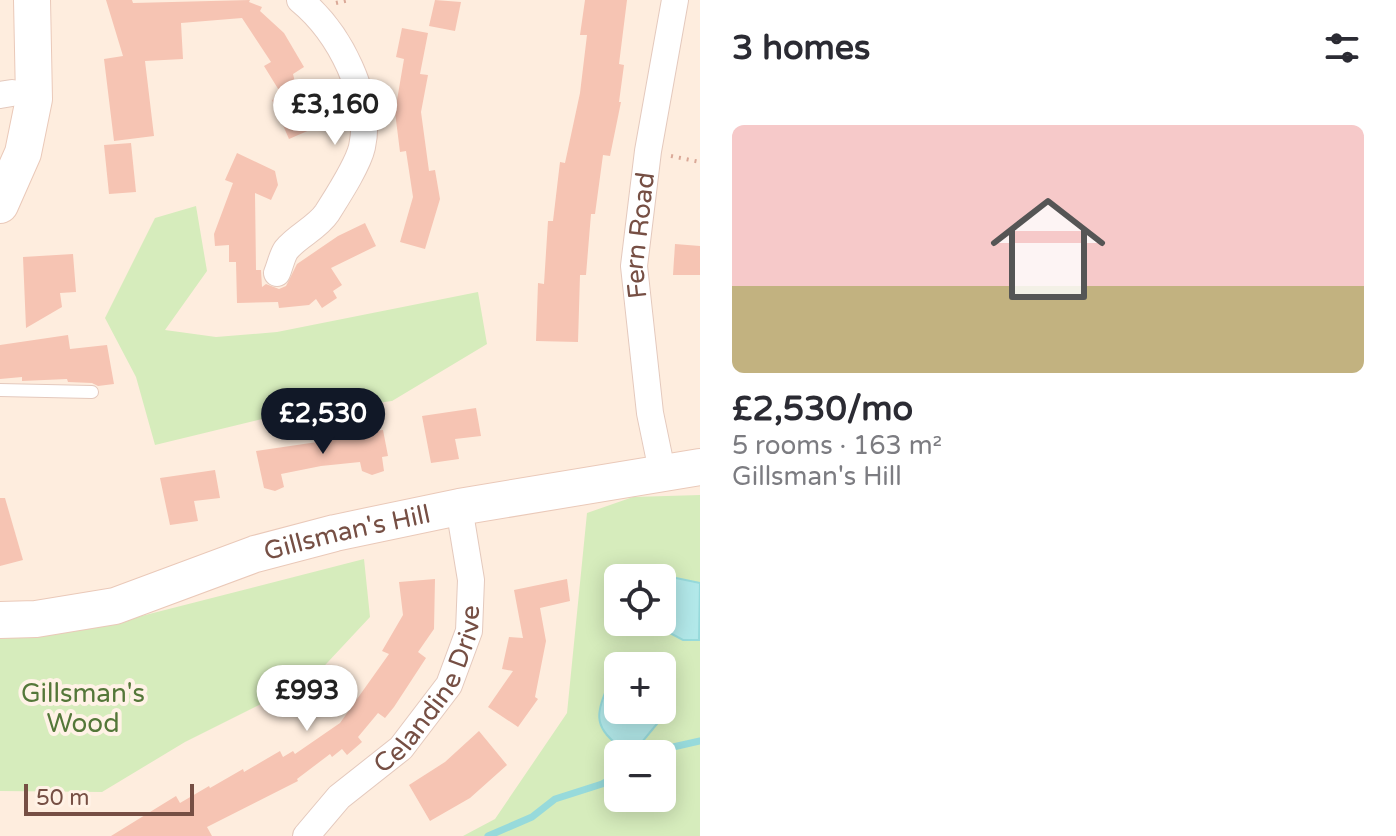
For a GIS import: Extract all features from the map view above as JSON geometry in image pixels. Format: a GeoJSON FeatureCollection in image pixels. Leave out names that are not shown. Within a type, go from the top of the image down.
{"type":"FeatureCollection","features":[{"type":"Feature","properties":{"kind":"street"},"geometry":{"type":"LineString","coordinates":[[0,205],[23,153],[34,99],[32,0]]}},
{"type":"Feature","properties":{"kind":"street","name":"Fern Road"},"geometry":{"type":"LineString","coordinates":[[662,471],[650,413],[634,266],[648,151],[675,0]]}},
{"type":"Feature","properties":{"kind":"street"},"geometry":{"type":"LineString","coordinates":[[277,273],[285,251],[325,215],[361,151],[365,127],[362,99],[354,75],[334,40],[305,1]]}},
{"type":"Feature","properties":{"kind":"street","name":"Gillsman's Hill"},"geometry":{"type":"LineString","coordinates":[[0,620],[36,619],[115,606],[255,554],[335,533],[459,507],[700,467]]}},
{"type":"Feature","properties":{"kind":"street","name":"Celandine Drive"},"geometry":{"type":"LineString","coordinates":[[306,836],[339,797],[401,748],[449,685],[469,631],[471,580],[459,507]]}},
{"type":"Feature","properties":{"kind":"lane"},"geometry":{"type":"LineString","coordinates":[[0,390],[92,392]]}},
{"type":"Feature","properties":{"kind":"path"},"geometry":{"type":"LineString","coordinates":[[648,151],[700,162]]}},
{"type":"Feature","properties":{"kind":"green space"},"geometry":{"type":"Polygon","coordinates":[[[196,206],[207,271],[165,330],[216,337],[277,332],[478,292],[487,344],[392,401],[266,418],[155,445],[136,377],[105,318],[155,218],[196,206]]]}},
{"type":"Feature","properties":{"kind":"green space"},"geometry":{"type":"Polygon","coordinates":[[[700,495],[700,836],[463,836],[495,819],[567,713],[587,513],[633,497],[700,495]]]}},
{"type":"Feature","properties":{"kind":"green space","name":"Gillsman's Wood"},"geometry":{"type":"Polygon","coordinates":[[[364,559],[370,617],[313,678],[185,742],[102,792],[0,791],[0,633],[118,622],[364,559]]]}},
{"type":"Feature","properties":{"kind":"water"},"geometry":{"type":"Polygon","coordinates":[[[676,578],[700,583],[699,640],[683,640],[676,636],[676,578]]]}},
{"type":"Feature","properties":{"kind":"water"},"geometry":{"type":"Polygon","coordinates":[[[604,696],[604,724],[657,724],[644,740],[612,740],[600,724],[604,696]]]}},
{"type":"Feature","properties":{"kind":"building"},"geometry":{"type":"Polygon","coordinates":[[[106,0],[132,0],[133,3],[250,0],[262,7],[260,11],[284,33],[304,67],[293,74],[296,86],[280,92],[264,66],[271,62],[242,18],[181,23],[183,59],[145,61],[154,136],[114,141],[104,59],[123,56],[106,0]]]}},
{"type":"Feature","properties":{"kind":"building"},"geometry":{"type":"Polygon","coordinates":[[[435,0],[461,2],[455,31],[429,26],[435,0]]]}},
{"type":"Feature","properties":{"kind":"building"},"geometry":{"type":"Polygon","coordinates":[[[585,0],[627,0],[619,64],[624,65],[621,102],[610,156],[603,155],[595,214],[591,214],[586,275],[580,275],[578,342],[536,341],[538,283],[544,284],[548,221],[553,221],[560,162],[565,163],[580,93],[587,35],[580,35],[585,0]]]}},
{"type":"Feature","properties":{"kind":"building"},"geometry":{"type":"Polygon","coordinates":[[[402,28],[428,33],[420,74],[428,75],[421,112],[429,171],[435,170],[440,199],[425,249],[400,242],[413,197],[406,151],[400,152],[395,112],[404,59],[396,57],[402,28]]]}},
{"type":"Feature","properties":{"kind":"building"},"geometry":{"type":"Polygon","coordinates":[[[296,90],[312,129],[289,139],[272,100],[296,90]]]}},
{"type":"Feature","properties":{"kind":"building"},"geometry":{"type":"Polygon","coordinates":[[[131,143],[136,192],[109,194],[104,145],[131,143]]]}},
{"type":"Feature","properties":{"kind":"building"},"geometry":{"type":"Polygon","coordinates":[[[237,153],[275,171],[278,185],[271,200],[255,193],[256,270],[261,270],[262,287],[266,284],[279,289],[286,286],[297,264],[338,236],[365,223],[376,246],[331,268],[342,285],[333,291],[337,298],[322,308],[316,299],[309,305],[279,308],[278,302],[237,303],[236,262],[229,262],[229,245],[215,246],[214,234],[233,183],[225,180],[237,153]]]}},
{"type":"Feature","properties":{"kind":"building"},"geometry":{"type":"Polygon","coordinates":[[[675,244],[700,246],[700,275],[673,275],[675,244]]]}},
{"type":"Feature","properties":{"kind":"building"},"geometry":{"type":"Polygon","coordinates":[[[73,254],[76,292],[60,293],[62,307],[26,328],[23,257],[73,254]]]}},
{"type":"Feature","properties":{"kind":"building"},"geometry":{"type":"Polygon","coordinates":[[[68,335],[70,349],[107,345],[114,384],[98,386],[68,382],[67,379],[22,381],[22,377],[0,379],[0,345],[68,335]]]}},
{"type":"Feature","properties":{"kind":"building"},"geometry":{"type":"Polygon","coordinates":[[[476,408],[481,436],[455,439],[459,459],[431,463],[422,416],[476,408]]]}},
{"type":"Feature","properties":{"kind":"building"},"geometry":{"type":"Polygon","coordinates":[[[383,430],[388,456],[382,457],[384,471],[372,475],[362,471],[360,462],[321,466],[281,474],[284,487],[275,491],[264,488],[256,451],[383,430]]]}},
{"type":"Feature","properties":{"kind":"building"},"geometry":{"type":"Polygon","coordinates":[[[215,470],[220,498],[194,501],[198,521],[170,525],[160,478],[215,470]]]}},
{"type":"Feature","properties":{"kind":"building"},"geometry":{"type":"Polygon","coordinates":[[[0,498],[5,498],[23,560],[0,566],[0,498]]]}},
{"type":"Feature","properties":{"kind":"building"},"geometry":{"type":"Polygon","coordinates":[[[435,579],[434,629],[418,652],[426,658],[394,707],[385,718],[378,713],[358,737],[362,742],[347,755],[342,749],[332,757],[330,754],[298,781],[207,827],[212,836],[111,836],[176,796],[180,803],[280,751],[283,757],[293,751],[295,754],[340,723],[389,654],[382,651],[403,615],[399,582],[435,579]]]}},
{"type":"Feature","properties":{"kind":"building"},"geometry":{"type":"Polygon","coordinates":[[[567,579],[570,601],[540,608],[546,641],[535,697],[538,699],[518,727],[488,707],[513,671],[502,669],[509,637],[523,638],[514,590],[567,579]]]}},
{"type":"Feature","properties":{"kind":"building"},"geometry":{"type":"Polygon","coordinates":[[[479,731],[507,765],[470,798],[430,821],[409,785],[445,762],[479,731]]]}},
{"type":"Feature","properties":{"kind":"waterway"},"geometry":{"type":"LineString","coordinates":[[676,746],[700,741]]}},
{"type":"Feature","properties":{"kind":"waterway"},"geometry":{"type":"LineString","coordinates":[[488,836],[532,817],[555,799],[604,783]]}}]}
